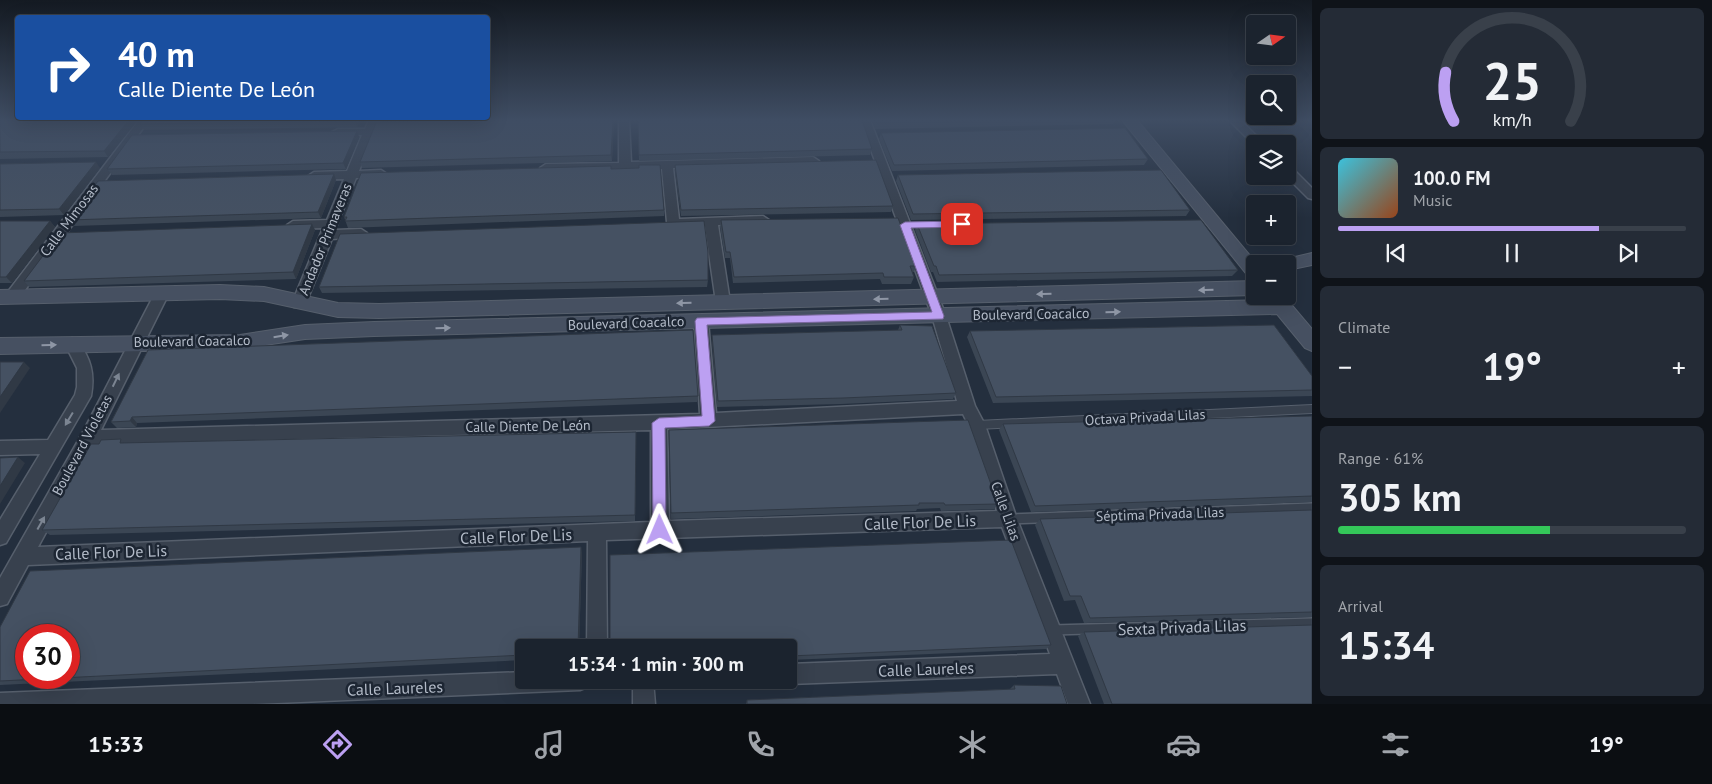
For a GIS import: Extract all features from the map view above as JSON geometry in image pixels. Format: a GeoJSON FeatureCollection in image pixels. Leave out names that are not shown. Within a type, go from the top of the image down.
{"type":"FeatureCollection","features":[{"type":"Feature","properties":{"kind":"main road"},"geometry":{"type":"LineString","coordinates":[[1151,153],[1205,221],[1246,267]]}},
{"type":"Feature","properties":{"kind":"main road"},"geometry":{"type":"LineString","coordinates":[[1296,262],[1312,259]]}},
{"type":"Feature","properties":{"kind":"main road","name":"Boulevard Coacalco"},"geometry":{"type":"LineString","coordinates":[[6,297],[162,293],[264,294],[338,310],[379,311],[932,298],[1246,277]]}},
{"type":"Feature","properties":{"kind":"main road","name":"Boulevard Coacalco"},"geometry":{"type":"LineString","coordinates":[[0,346],[240,342],[305,332],[939,316],[1246,303]]}},
{"type":"Feature","properties":{"kind":"main road"},"geometry":{"type":"LineString","coordinates":[[1280,305],[1312,343]]}},
{"type":"Feature","properties":{"kind":"street","name":"Calle Mimosas"},"geometry":{"type":"LineString","coordinates":[[6,297],[58,233],[118,153]]}},
{"type":"Feature","properties":{"kind":"street","name":"Andador Primaveras"},"geometry":{"type":"LineString","coordinates":[[299,303],[361,153]]}},
{"type":"Feature","properties":{"kind":"street"},"geometry":{"type":"LineString","coordinates":[[625,153],[625,165]]}},
{"type":"Feature","properties":{"kind":"street","name":"Calle Lilas"},"geometry":{"type":"LineString","coordinates":[[875,153],[875,160],[890,176],[904,221],[939,316],[967,407],[977,425],[1008,519],[1079,704]]}},
{"type":"Feature","properties":{"kind":"street"},"geometry":{"type":"LineString","coordinates":[[537,168],[821,161]]}},
{"type":"Feature","properties":{"kind":"street"},"geometry":{"type":"LineString","coordinates":[[93,163],[111,162]]}},
{"type":"Feature","properties":{"kind":"street"},"geometry":{"type":"LineString","coordinates":[[667,164],[668,222],[778,220]]}},
{"type":"Feature","properties":{"kind":"street"},"geometry":{"type":"LineString","coordinates":[[303,176],[390,174]]}},
{"type":"Feature","properties":{"kind":"street"},"geometry":{"type":"LineString","coordinates":[[1296,179],[1312,195]]}},
{"type":"Feature","properties":{"kind":"street"},"geometry":{"type":"LineString","coordinates":[[98,181],[118,180]]}},
{"type":"Feature","properties":{"kind":"street"},"geometry":{"type":"LineString","coordinates":[[48,221],[67,221]]}},
{"type":"Feature","properties":{"kind":"street"},"geometry":{"type":"LineString","coordinates":[[711,221],[723,302]]}},
{"type":"Feature","properties":{"kind":"street"},"geometry":{"type":"LineString","coordinates":[[282,226],[376,233]]}},
{"type":"Feature","properties":{"kind":"street"},"geometry":{"type":"LineString","coordinates":[[58,233],[77,232]]}},
{"type":"Feature","properties":{"kind":"street","name":"Boulevard Violetas"},"geometry":{"type":"LineString","coordinates":[[0,597],[88,437],[162,293]]}},
{"type":"Feature","properties":{"kind":"street"},"geometry":{"type":"LineString","coordinates":[[701,321],[709,421]]}},
{"type":"Feature","properties":{"kind":"street","name":"Boulevard Violetas"},"geometry":{"type":"LineString","coordinates":[[0,537],[83,396],[87,376],[84,360],[72,344]]}},
{"type":"Feature","properties":{"kind":"street","name":"Calle Diente De León"},"geometry":{"type":"LineString","coordinates":[[88,437],[659,423],[967,407]]}},
{"type":"Feature","properties":{"kind":"street"},"geometry":{"type":"LineString","coordinates":[[659,423],[660,530]]}},
{"type":"Feature","properties":{"kind":"street"},"geometry":{"type":"LineString","coordinates":[[0,448],[52,447]]}},
{"type":"Feature","properties":{"kind":"street","name":"Calle Flor De Lis"},"geometry":{"type":"LineString","coordinates":[[23,556],[597,532],[1008,519]]}},
{"type":"Feature","properties":{"kind":"street"},"geometry":{"type":"LineString","coordinates":[[597,532],[597,639]]}},
{"type":"Feature","properties":{"kind":"street","name":"Calle Laureles"},"geometry":{"type":"LineString","coordinates":[[797,674],[1063,664]]}},
{"type":"Feature","properties":{"kind":"street","name":"Calle Laureles"},"geometry":{"type":"LineString","coordinates":[[0,704],[515,683]]}},
{"type":"Feature","properties":{"kind":"street"},"geometry":{"type":"LineString","coordinates":[[643,689],[644,704]]}},
{"type":"Feature","properties":{"kind":"lane","name":"Octava Privada Lilas"},"geometry":{"type":"LineString","coordinates":[[977,425],[1312,409]]}},
{"type":"Feature","properties":{"kind":"lane","name":"Séptima Privada Lilas"},"geometry":{"type":"LineString","coordinates":[[1008,519],[1312,508]]}},
{"type":"Feature","properties":{"kind":"lane","name":"Sexta Privada Lilas"},"geometry":{"type":"LineString","coordinates":[[1052,630],[1312,623]]}},
{"type":"Feature","properties":{"kind":"building"},"geometry":{"type":"Polygon","coordinates":[[[119,153],[347,153],[343,163],[107,169],[119,153]]]}},
{"type":"Feature","properties":{"kind":"building"},"geometry":{"type":"Polygon","coordinates":[[[364,153],[611,153],[611,155],[360,162],[364,153]]]}},
{"type":"Feature","properties":{"kind":"building"},"geometry":{"type":"Polygon","coordinates":[[[639,153],[722,153],[639,155],[639,153]]]}},
{"type":"Feature","properties":{"kind":"building"},"geometry":{"type":"Polygon","coordinates":[[[889,153],[1143,153],[1148,159],[894,165],[889,153]]]}},
{"type":"Feature","properties":{"kind":"building"},"geometry":{"type":"Polygon","coordinates":[[[876,160],[893,206],[681,210],[675,165],[876,160]]]}},
{"type":"Feature","properties":{"kind":"building"},"geometry":{"type":"Polygon","coordinates":[[[96,162],[59,209],[0,210],[0,164],[96,162]]]}},
{"type":"Feature","properties":{"kind":"building"},"geometry":{"type":"Polygon","coordinates":[[[639,165],[660,165],[664,210],[345,221],[347,217],[344,217],[361,173],[611,166],[611,169],[639,168],[639,165]]]}},
{"type":"Feature","properties":{"kind":"building"},"geometry":{"type":"Polygon","coordinates":[[[1161,170],[1190,210],[913,214],[898,175],[1161,170]]]}},
{"type":"Feature","properties":{"kind":"building"},"geometry":{"type":"Polygon","coordinates":[[[334,174],[318,212],[69,220],[98,181],[334,174]]]}},
{"type":"Feature","properties":{"kind":"building"},"geometry":{"type":"Polygon","coordinates":[[[898,218],[916,266],[910,266],[914,277],[884,277],[883,273],[734,277],[730,252],[726,252],[721,220],[898,218]]]}},
{"type":"Feature","properties":{"kind":"building"},"geometry":{"type":"Polygon","coordinates":[[[1201,220],[1238,270],[939,275],[917,224],[1201,220]]]}},
{"type":"Feature","properties":{"kind":"building"},"geometry":{"type":"Polygon","coordinates":[[[0,221],[50,221],[6,277],[0,277],[0,221]]]}},
{"type":"Feature","properties":{"kind":"building"},"geometry":{"type":"Polygon","coordinates":[[[704,221],[708,252],[708,280],[319,287],[340,234],[704,221]]]}},
{"type":"Feature","properties":{"kind":"building"},"geometry":{"type":"Polygon","coordinates":[[[312,224],[293,272],[24,281],[60,233],[312,224]]]}},
{"type":"Feature","properties":{"kind":"building"},"geometry":{"type":"Polygon","coordinates":[[[900,325],[932,326],[956,393],[718,401],[712,335],[902,330],[900,325]]]}},
{"type":"Feature","properties":{"kind":"building"},"geometry":{"type":"Polygon","coordinates":[[[1274,325],[1312,376],[1312,390],[996,397],[970,331],[1274,325]]]}},
{"type":"Feature","properties":{"kind":"building"},"geometry":{"type":"Polygon","coordinates":[[[693,330],[698,396],[132,417],[130,421],[111,422],[148,350],[693,330]]]}},
{"type":"Feature","properties":{"kind":"building"},"geometry":{"type":"Polygon","coordinates":[[[0,362],[24,362],[0,397],[0,362]]]}},
{"type":"Feature","properties":{"kind":"building"},"geometry":{"type":"Polygon","coordinates":[[[1312,416],[1312,496],[1035,506],[1003,424],[1312,416]]]}},
{"type":"Feature","properties":{"kind":"building"},"geometry":{"type":"Polygon","coordinates":[[[968,420],[998,504],[945,505],[944,503],[919,503],[919,505],[671,513],[669,430],[968,420]]]}},
{"type":"Feature","properties":{"kind":"building"},"geometry":{"type":"Polygon","coordinates":[[[636,432],[635,515],[42,530],[91,444],[99,444],[101,440],[121,439],[120,443],[636,432]]]}},
{"type":"Feature","properties":{"kind":"building"},"geometry":{"type":"Polygon","coordinates":[[[18,457],[0,486],[0,458],[18,457]]]}},
{"type":"Feature","properties":{"kind":"building"},"geometry":{"type":"Polygon","coordinates":[[[1312,510],[1312,612],[1090,618],[1081,596],[1070,596],[1040,519],[1312,510]]]}},
{"type":"Feature","properties":{"kind":"building"},"geometry":{"type":"Polygon","coordinates":[[[1011,540],[1051,645],[797,656],[797,639],[610,639],[610,555],[1011,540]]]}},
{"type":"Feature","properties":{"kind":"building"},"geometry":{"type":"Polygon","coordinates":[[[581,547],[578,639],[515,639],[515,655],[80,677],[80,624],[15,624],[15,680],[0,681],[0,627],[30,571],[581,547]]]}},
{"type":"Feature","properties":{"kind":"building"},"geometry":{"type":"Polygon","coordinates":[[[1312,625],[1312,704],[1112,704],[1084,632],[1312,625]]]}},
{"type":"Feature","properties":{"kind":"building"},"geometry":{"type":"Polygon","coordinates":[[[1014,685],[1061,686],[1067,704],[747,704],[747,700],[1015,689],[1014,685]]]}},
{"type":"Feature","properties":{"kind":"route"},"geometry":{"type":"LineString","coordinates":[[660,530],[659,423],[709,421],[701,321],[939,316],[905,225],[962,224]]}}]}
